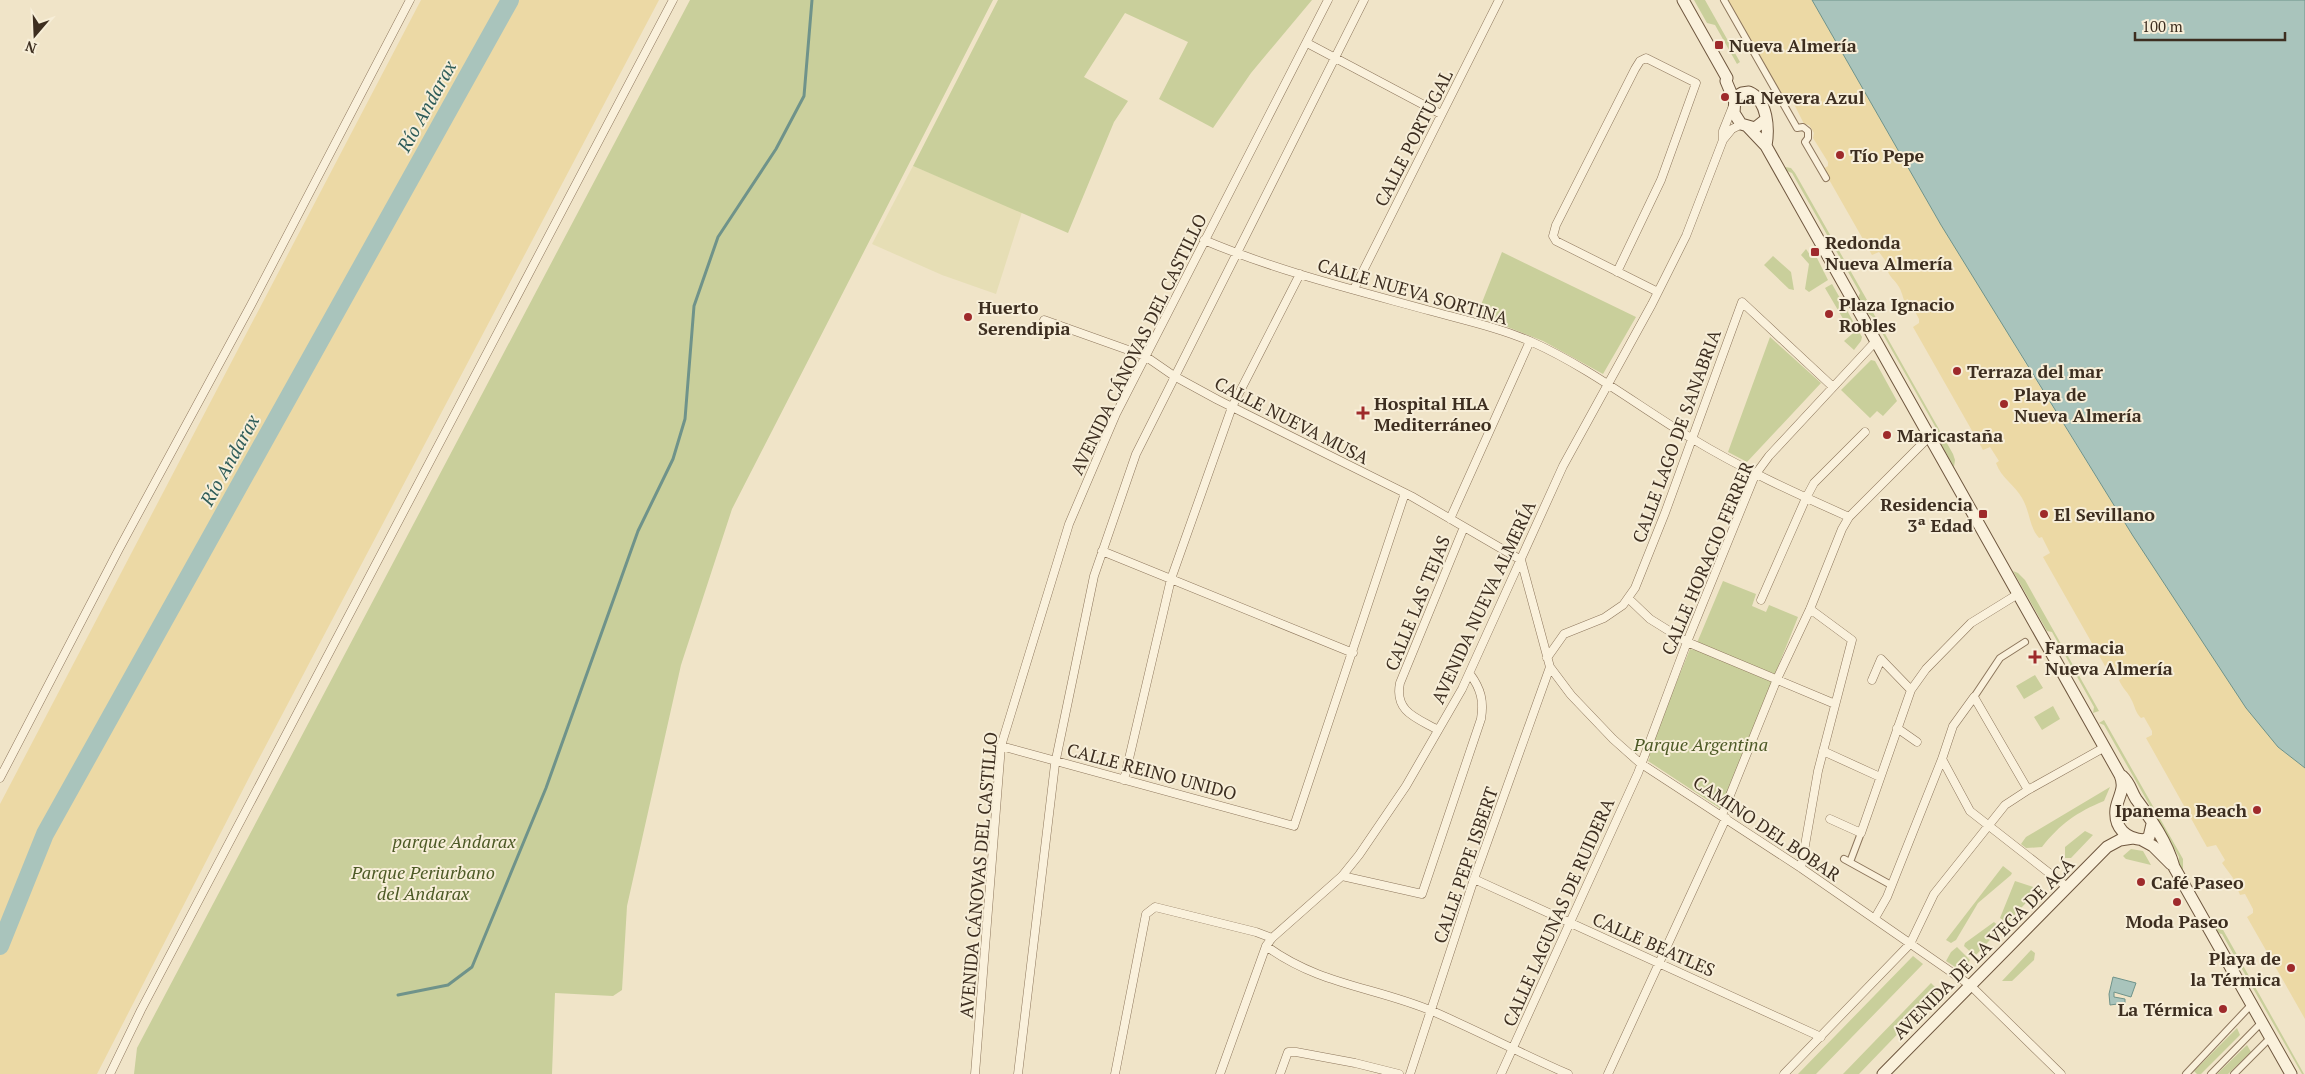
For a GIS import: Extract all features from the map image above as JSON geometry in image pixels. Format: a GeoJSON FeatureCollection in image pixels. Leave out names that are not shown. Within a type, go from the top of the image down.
{"type":"FeatureCollection","features":[{"type":"Feature","properties":{"kind":"main road"},"geometry":{"type":"LineString","coordinates":[[1683,0],[1727,78],[1726,81],[1735,117],[1766,146],[2120,775],[2123,787],[2116,810],[2117,819],[2123,833],[2153,846],[2174,867]]}},
{"type":"Feature","properties":{"kind":"main road"},"geometry":{"type":"LineString","coordinates":[[1727,78],[1730,78],[1746,92],[1754,94],[1761,102],[1765,120],[1766,146]]}},
{"type":"Feature","properties":{"kind":"main road"},"geometry":{"type":"LineString","coordinates":[[1733,103],[1739,94],[1746,92]]}},
{"type":"Feature","properties":{"kind":"main road"},"geometry":{"type":"LineString","coordinates":[[1745,126],[1759,126],[1765,120]]}},
{"type":"Feature","properties":{"kind":"main road"},"geometry":{"type":"LineString","coordinates":[[2120,775],[2131,787],[2136,798],[2149,814],[2152,824],[2168,850],[2174,867],[2290,1074]]}},
{"type":"Feature","properties":{"kind":"main road"},"geometry":{"type":"LineString","coordinates":[[2119,801],[2128,796],[2136,798]]}},
{"type":"Feature","properties":{"kind":"main road","name":"AVENIDA DE LA VEGA DE ACÁ"},"geometry":{"type":"LineString","coordinates":[[2108,846],[2117,819]]}},
{"type":"Feature","properties":{"kind":"main road"},"geometry":{"type":"LineString","coordinates":[[2138,839],[2149,837],[2152,824]]}},
{"type":"Feature","properties":{"kind":"main road","name":"AVENIDA DE LA VEGA DE ACÁ"},"geometry":{"type":"LineString","coordinates":[[1883,1074],[2108,846],[2120,840],[2138,839]]}},
{"type":"Feature","properties":{"kind":"street"},"geometry":{"type":"LineString","coordinates":[[0,778],[119,548],[251,305],[410,0]]}},
{"type":"Feature","properties":{"kind":"street"},"geometry":{"type":"LineString","coordinates":[[110,1074],[672,0]]}},
{"type":"Feature","properties":{"kind":"street","name":"AVENIDA CÁNOVAS DEL CASTILLO"},"geometry":{"type":"LineString","coordinates":[[975,1074],[1001,746],[1069,524],[1116,414],[1328,0]]}},
{"type":"Feature","properties":{"kind":"street"},"geometry":{"type":"LineString","coordinates":[[1018,1074],[1056,761],[1094,576],[1102,551],[1136,454],[1364,0]]}},
{"type":"Feature","properties":{"kind":"street","name":"CALLE PORTUGAL"},"geometry":{"type":"LineString","coordinates":[[1354,289],[1499,0]]}},
{"type":"Feature","properties":{"kind":"street"},"geometry":{"type":"LineString","coordinates":[[1724,0],[1797,128],[1804,128],[1808,132],[1808,138],[1805,142],[1826,178]]}},
{"type":"Feature","properties":{"kind":"street"},"geometry":{"type":"LineString","coordinates":[[1307,43],[1441,114]]}},
{"type":"Feature","properties":{"kind":"street"},"geometry":{"type":"LineString","coordinates":[[1617,272],[1658,188],[1696,83],[1646,58],[1640,61],[1635,69],[1556,225],[1553,236],[1556,241],[1617,272],[1658,292]]}},
{"type":"Feature","properties":{"kind":"street","name":"AVENIDA NUEVA ALMERÍA"},"geometry":{"type":"LineString","coordinates":[[1723,140],[1723,131],[1733,103]]}},
{"type":"Feature","properties":{"kind":"street","name":"AVENIDA NUEVA ALMERÍA"},"geometry":{"type":"LineString","coordinates":[[1220,1074],[1266,946],[1272,938],[1342,876],[1378,829],[1470,674],[1562,466],[1658,292],[1686,236],[1723,140],[1732,130],[1745,126]]}},
{"type":"Feature","properties":{"kind":"street","name":"CALLE NUEVA SORTINA"},"geometry":{"type":"LineString","coordinates":[[1204,240],[1237,254],[1300,274],[1530,341],[1607,384],[1691,438],[1755,475],[1849,517]]}},
{"type":"Feature","properties":{"kind":"street"},"geometry":{"type":"LineString","coordinates":[[1124,780],[1171,579],[1232,407],[1300,274]]}},
{"type":"Feature","properties":{"kind":"street","name":"CALLE LAGO DE SANABRIA"},"geometry":{"type":"LineString","coordinates":[[1547,658],[1564,634],[1604,618],[1623,605],[1635,588],[1742,302],[1833,387]]}},
{"type":"Feature","properties":{"kind":"street","name":"CALLE NUEVA MUSA"},"geometry":{"type":"LineString","coordinates":[[1044,320],[1145,356],[1174,376],[1405,493],[1521,560]]}},
{"type":"Feature","properties":{"kind":"street"},"geometry":{"type":"LineString","coordinates":[[1450,519],[1530,341]]}},
{"type":"Feature","properties":{"kind":"street","name":"CALLE HORACIO FERRER"},"geometry":{"type":"LineString","coordinates":[[1640,762],[1755,475],[1769,456],[1875,342]]}},
{"type":"Feature","properties":{"kind":"street"},"geometry":{"type":"LineString","coordinates":[[1761,600],[1814,483],[1864,432]]}},
{"type":"Feature","properties":{"kind":"street"},"geometry":{"type":"LineString","coordinates":[[1608,1074],[1724,816],[1777,679],[1810,610],[1849,517],[1930,437]]}},
{"type":"Feature","properties":{"kind":"street"},"geometry":{"type":"LineString","coordinates":[[1102,551],[1353,654],[1405,493]]}},
{"type":"Feature","properties":{"kind":"street","name":"CALLE LAS TEJAS"},"geometry":{"type":"LineString","coordinates":[[1438,730],[1406,712],[1399,703],[1398,693],[1464,527]]}},
{"type":"Feature","properties":{"kind":"street","name":"CAMINO DEL BOBAR"},"geometry":{"type":"LineString","coordinates":[[1521,560],[1550,667],[1571,695],[1612,739],[1640,762],[1875,918],[1970,985],[2061,1074]]}},
{"type":"Feature","properties":{"kind":"street"},"geometry":{"type":"LineString","coordinates":[[1850,862],[1911,690],[1926,669],[1971,623],[2018,594]]}},
{"type":"Feature","properties":{"kind":"street"},"geometry":{"type":"LineString","coordinates":[[1628,598],[1650,619],[1687,642],[1835,704]]}},
{"type":"Feature","properties":{"kind":"street"},"geometry":{"type":"LineString","coordinates":[[1801,868],[1823,751],[1852,640],[1810,610]]}},
{"type":"Feature","properties":{"kind":"street"},"geometry":{"type":"LineString","coordinates":[[1875,918],[1891,885],[1942,759],[1953,726],[2000,658],[2025,642]]}},
{"type":"Feature","properties":{"kind":"street","name":"CALLE REINO UNIDO"},"geometry":{"type":"LineString","coordinates":[[1001,746],[1294,826],[1353,654]]}},
{"type":"Feature","properties":{"kind":"street"},"geometry":{"type":"LineString","coordinates":[[1872,680],[1881,659],[1911,690]]}},
{"type":"Feature","properties":{"kind":"street","name":"CALLE PEPE ISBERT"},"geometry":{"type":"LineString","coordinates":[[1410,1074],[1474,879],[1550,667]]}},
{"type":"Feature","properties":{"kind":"street"},"geometry":{"type":"LineString","coordinates":[[1342,876],[1422,894],[1481,719],[1483,700],[1480,690],[1470,674]]}},
{"type":"Feature","properties":{"kind":"street"},"geometry":{"type":"LineString","coordinates":[[1974,697],[2028,790]]}},
{"type":"Feature","properties":{"kind":"street"},"geometry":{"type":"LineString","coordinates":[[1897,728],[1917,742]]}},
{"type":"Feature","properties":{"kind":"street"},"geometry":{"type":"LineString","coordinates":[[1784,1074],[1910,944],[1934,894],[2005,805],[2105,747]]}},
{"type":"Feature","properties":{"kind":"street"},"geometry":{"type":"LineString","coordinates":[[1823,751],[1880,777]]}},
{"type":"Feature","properties":{"kind":"street"},"geometry":{"type":"LineString","coordinates":[[1942,759],[1970,811],[2067,887]]}},
{"type":"Feature","properties":{"kind":"street","name":"CALLE LAGUNAS DE RUIDERA"},"geometry":{"type":"LineString","coordinates":[[1501,1074],[1638,773],[1640,762]]}},
{"type":"Feature","properties":{"kind":"street"},"geometry":{"type":"LineString","coordinates":[[1830,819],[1861,834]]}},
{"type":"Feature","properties":{"kind":"street"},"geometry":{"type":"LineString","coordinates":[[1844,859],[1891,885]]}},
{"type":"Feature","properties":{"kind":"street","name":"CALLE BEATLES"},"geometry":{"type":"LineString","coordinates":[[1474,879],[1821,1037]]}},
{"type":"Feature","properties":{"kind":"street"},"geometry":{"type":"LineString","coordinates":[[1115,1074],[1146,914],[1155,907],[1256,932],[1272,938]]}},
{"type":"Feature","properties":{"kind":"street"},"geometry":{"type":"LineString","coordinates":[[1266,946],[1294,964],[1320,977],[1431,1011],[1512,1050],[1568,1074]]}},
{"type":"Feature","properties":{"kind":"street"},"geometry":{"type":"LineString","coordinates":[[2186,1074],[2251,1005]]}},
{"type":"Feature","properties":{"kind":"street"},"geometry":{"type":"LineString","coordinates":[[2210,1074],[2261,1023]]}},
{"type":"Feature","properties":{"kind":"street"},"geometry":{"type":"LineString","coordinates":[[2234,1074],[2270,1038]]}},
{"type":"Feature","properties":{"kind":"street"},"geometry":{"type":"LineString","coordinates":[[1280,1074],[1288,1052],[1296,1052],[1355,1063],[1399,1074]]}},
{"type":"Feature","properties":{"kind":"shaded area"},"geometry":{"type":"Polygon","coordinates":[[[913,166],[1022,212],[996,294],[942,275],[872,244],[913,166]]]}},
{"type":"Feature","properties":{"kind":"green space","name":"Parque Periurbano del Andarax"},"geometry":{"type":"Polygon","coordinates":[[[690,0],[993,0],[732,509],[681,665],[627,906],[622,990],[613,996],[555,993],[552,1074],[134,1074],[137,1048],[690,0]]]}},
{"type":"Feature","properties":{"kind":"green space"},"geometry":{"type":"Polygon","coordinates":[[[998,0],[1312,0],[1251,73],[1213,128],[1159,99],[1188,42],[1125,13],[1084,77],[1128,101],[1114,122],[1068,233],[913,166],[998,0]]]}},
{"type":"Feature","properties":{"kind":"green space"},"geometry":{"type":"Polygon","coordinates":[[[1694,0],[1705,0],[1740,62],[1737,64],[1715,25],[1707,23],[1694,0]]]}},
{"type":"Feature","properties":{"kind":"green space"},"geometry":{"type":"Polygon","coordinates":[[[1785,167],[1791,168],[1795,173],[1867,300],[1861,303],[1858,298],[1860,293],[1792,173],[1787,171],[1785,167]]]}},
{"type":"Feature","properties":{"kind":"green space"},"geometry":{"type":"Polygon","coordinates":[[[1806,249],[1812,258],[1817,258],[1828,280],[1809,292],[1805,289],[1809,264],[1801,255],[1806,249]]]}},
{"type":"Feature","properties":{"kind":"green space"},"geometry":{"type":"Polygon","coordinates":[[[1502,252],[1636,317],[1603,374],[1543,341],[1477,315],[1502,252]]]}},
{"type":"Feature","properties":{"kind":"green space"},"geometry":{"type":"Polygon","coordinates":[[[1773,256],[1791,272],[1794,290],[1789,289],[1764,265],[1773,256]]]}},
{"type":"Feature","properties":{"kind":"green space"},"geometry":{"type":"Polygon","coordinates":[[[1832,284],[1862,337],[1854,350],[1844,341],[1852,334],[1825,288],[1832,284]]]}},
{"type":"Feature","properties":{"kind":"green space"},"geometry":{"type":"Polygon","coordinates":[[[1871,309],[1953,454],[1955,460],[1954,467],[1938,439],[1940,435],[1873,317],[1866,312],[1871,309]]]}},
{"type":"Feature","properties":{"kind":"green space"},"geometry":{"type":"Polygon","coordinates":[[[1770,337],[1821,383],[1747,462],[1728,452],[1770,337]]]}},
{"type":"Feature","properties":{"kind":"green space"},"geometry":{"type":"Polygon","coordinates":[[[1871,360],[1875,361],[1897,401],[1883,416],[1877,411],[1870,418],[1841,390],[1871,360]]]}},
{"type":"Feature","properties":{"kind":"green space"},"geometry":{"type":"Polygon","coordinates":[[[2013,571],[2025,580],[2099,711],[2093,713],[2094,707],[2052,632],[2047,631],[2013,571]]]}},
{"type":"Feature","properties":{"kind":"green space","name":"Parque Argentina"},"geometry":{"type":"Polygon","coordinates":[[[1723,581],[1756,594],[1752,606],[1766,612],[1769,605],[1798,617],[1721,809],[1648,761],[1650,757],[1647,755],[1690,649],[1694,650],[1723,581]]]}},
{"type":"Feature","properties":{"kind":"green space"},"geometry":{"type":"Polygon","coordinates":[[[2035,675],[2043,688],[2024,699],[2016,686],[2035,675]]]}},
{"type":"Feature","properties":{"kind":"green space"},"geometry":{"type":"Polygon","coordinates":[[[2053,706],[2060,719],[2042,730],[2034,717],[2053,706]]]}},
{"type":"Feature","properties":{"kind":"green space"},"geometry":{"type":"Polygon","coordinates":[[[2104,720],[2183,859],[2183,870],[2178,862],[2179,857],[2104,725],[2099,723],[2104,720]]]}},
{"type":"Feature","properties":{"kind":"green space"},"geometry":{"type":"Polygon","coordinates":[[[2110,787],[2104,801],[2070,820],[2055,832],[2042,847],[2026,848],[2021,844],[2026,837],[2110,787]]]}},
{"type":"Feature","properties":{"kind":"green space"},"geometry":{"type":"Polygon","coordinates":[[[2085,831],[2093,835],[2071,858],[2065,858],[2065,847],[2085,831]]]}},
{"type":"Feature","properties":{"kind":"green space"},"geometry":{"type":"Polygon","coordinates":[[[2131,849],[2143,851],[2151,865],[2126,859],[2123,856],[2131,849]]]}},
{"type":"Feature","properties":{"kind":"green space"},"geometry":{"type":"Polygon","coordinates":[[[2003,866],[2012,873],[2011,875],[1978,903],[1956,940],[1951,943],[1946,940],[2003,866]]]}},
{"type":"Feature","properties":{"kind":"green space"},"geometry":{"type":"Polygon","coordinates":[[[2015,881],[2039,889],[2007,923],[2000,918],[2015,881]]]}},
{"type":"Feature","properties":{"kind":"green space"},"geometry":{"type":"Polygon","coordinates":[[[1994,922],[2001,928],[1975,956],[1964,946],[1965,943],[1994,922]]]}},
{"type":"Feature","properties":{"kind":"green space"},"geometry":{"type":"Polygon","coordinates":[[[2214,925],[2222,928],[2304,1074],[2302,1074],[2222,934],[2218,933],[2214,925]]]}},
{"type":"Feature","properties":{"kind":"green space"},"geometry":{"type":"Polygon","coordinates":[[[1957,947],[1970,960],[1961,971],[1946,961],[1951,952],[1957,947]]]}},
{"type":"Feature","properties":{"kind":"green space"},"geometry":{"type":"Polygon","coordinates":[[[2031,950],[2035,953],[2034,960],[2012,981],[2002,981],[2031,950]]]}},
{"type":"Feature","properties":{"kind":"green space"},"geometry":{"type":"Polygon","coordinates":[[[1913,956],[1923,964],[1816,1074],[1798,1074],[1913,956]]]}},
{"type":"Feature","properties":{"kind":"green space"},"geometry":{"type":"Polygon","coordinates":[[[1931,983],[1939,991],[1859,1074],[1843,1074],[1931,983]]]}},
{"type":"Feature","properties":{"kind":"green space"},"geometry":{"type":"Polygon","coordinates":[[[2237,1028],[2240,1035],[2201,1074],[2197,1074],[2194,1071],[2237,1028]]]}},
{"type":"Feature","properties":{"kind":"green space"},"geometry":{"type":"Polygon","coordinates":[[[2247,1045],[2251,1052],[2228,1074],[2217,1074],[2247,1045]]]}},
{"type":"Feature","properties":{"kind":"sand"},"geometry":{"type":"Polygon","coordinates":[[[421,0],[659,0],[254,768],[97,1074],[0,1074],[0,804],[421,0]]]}},
{"type":"Feature","properties":{"kind":"sand","name":"Playa de Nueva Almería"},"geometry":{"type":"Polygon","coordinates":[[[1728,0],[1812,0],[1941,225],[2133,536],[2278,747],[2305,768],[2305,1019],[2247,917],[2253,913],[2253,909],[2245,894],[2240,895],[2233,878],[2222,863],[2225,860],[2216,845],[2207,847],[2146,738],[2152,735],[2152,731],[2144,717],[2141,718],[2137,713],[2130,697],[2119,680],[2122,678],[2111,663],[2105,666],[2043,557],[2050,553],[2042,537],[2039,538],[2033,529],[2022,498],[2001,473],[1996,463],[1999,461],[1990,447],[1983,450],[1913,327],[1919,323],[1919,319],[1912,306],[1908,307],[1906,305],[1899,287],[1889,274],[1887,269],[1890,267],[1879,252],[1872,255],[1823,169],[1828,166],[1828,162],[1813,138],[1814,133],[1809,125],[1804,124],[1792,100],[1786,102],[1728,0]]]}},
{"type":"Feature","properties":{"kind":"water"},"geometry":{"type":"Polygon","coordinates":[[[1812,0],[2305,0],[2305,768],[2278,747],[2246,708],[2133,536],[1941,225],[1812,0]]]}},
{"type":"Feature","properties":{"kind":"water"},"geometry":{"type":"Polygon","coordinates":[[[2113,977],[2136,983],[2131,997],[2114,992],[2114,997],[2125,999],[2125,1003],[2110,1005],[2109,994],[2113,977]]]}},
{"type":"Feature","properties":{"kind":"waterway","name":"Río Andarax"},"geometry":{"type":"LineString","coordinates":[[0,946],[45,834],[510,0]]}},
{"type":"Feature","properties":{"kind":"waterway"},"geometry":{"type":"LineString","coordinates":[[398,995],[448,985],[472,967],[546,788],[638,531],[673,459],[685,419],[694,306],[718,237],[776,149],[804,96],[812,0]]}},
{"type":"Feature","properties":{"kind":"place","name":"Nueva Almería"},"geometry":{"type":"Point","coordinates":[1719,45]}},
{"type":"Feature","properties":{"kind":"place","name":"La Nevera Azul"},"geometry":{"type":"Point","coordinates":[1725,97]}},
{"type":"Feature","properties":{"kind":"place","name":"Tío Pepe"},"geometry":{"type":"Point","coordinates":[1840,155]}},
{"type":"Feature","properties":{"kind":"place","name":"Redonda Nueva Almería"},"geometry":{"type":"Point","coordinates":[1815,252]}},
{"type":"Feature","properties":{"kind":"place","name":"Plaza Ignacio Robles"},"geometry":{"type":"Point","coordinates":[1829,314]}},
{"type":"Feature","properties":{"kind":"place","name":"Huerto Serendipia"},"geometry":{"type":"Point","coordinates":[968,317]}},
{"type":"Feature","properties":{"kind":"place","name":"Terraza del mar"},"geometry":{"type":"Point","coordinates":[1957,371]}},
{"type":"Feature","properties":{"kind":"place","name":"Playa de Nueva Almería"},"geometry":{"type":"Point","coordinates":[2004,404]}},
{"type":"Feature","properties":{"kind":"place","name":"Hospital HLA Mediterráneo"},"geometry":{"type":"Point","coordinates":[1363,413]}},
{"type":"Feature","properties":{"kind":"place","name":"Maricastaña"},"geometry":{"type":"Point","coordinates":[1887,435]}},
{"type":"Feature","properties":{"kind":"place","name":"Residencia 3ª Edad"},"geometry":{"type":"Point","coordinates":[1983,514]}},
{"type":"Feature","properties":{"kind":"place","name":"El Sevillano"},"geometry":{"type":"Point","coordinates":[2044,514]}},
{"type":"Feature","properties":{"kind":"place","name":"Farmacia Nueva Almería"},"geometry":{"type":"Point","coordinates":[2035,657]}},
{"type":"Feature","properties":{"kind":"place","name":"Ipanema Beach"},"geometry":{"type":"Point","coordinates":[2257,810]}},
{"type":"Feature","properties":{"kind":"place","name":"Café Paseo"},"geometry":{"type":"Point","coordinates":[2141,882]}},
{"type":"Feature","properties":{"kind":"place","name":"Moda Paseo"},"geometry":{"type":"Point","coordinates":[2177,902]}},
{"type":"Feature","properties":{"kind":"place","name":"Playa de la Térmica"},"geometry":{"type":"Point","coordinates":[2291,968]}},
{"type":"Feature","properties":{"kind":"place","name":"La Térmica"},"geometry":{"type":"Point","coordinates":[2223,1009]}},
{"type":"Feature","properties":{"kind":"park label","name":"parque Andarax"},"geometry":{"type":"Point","coordinates":[454,841]}}]}
